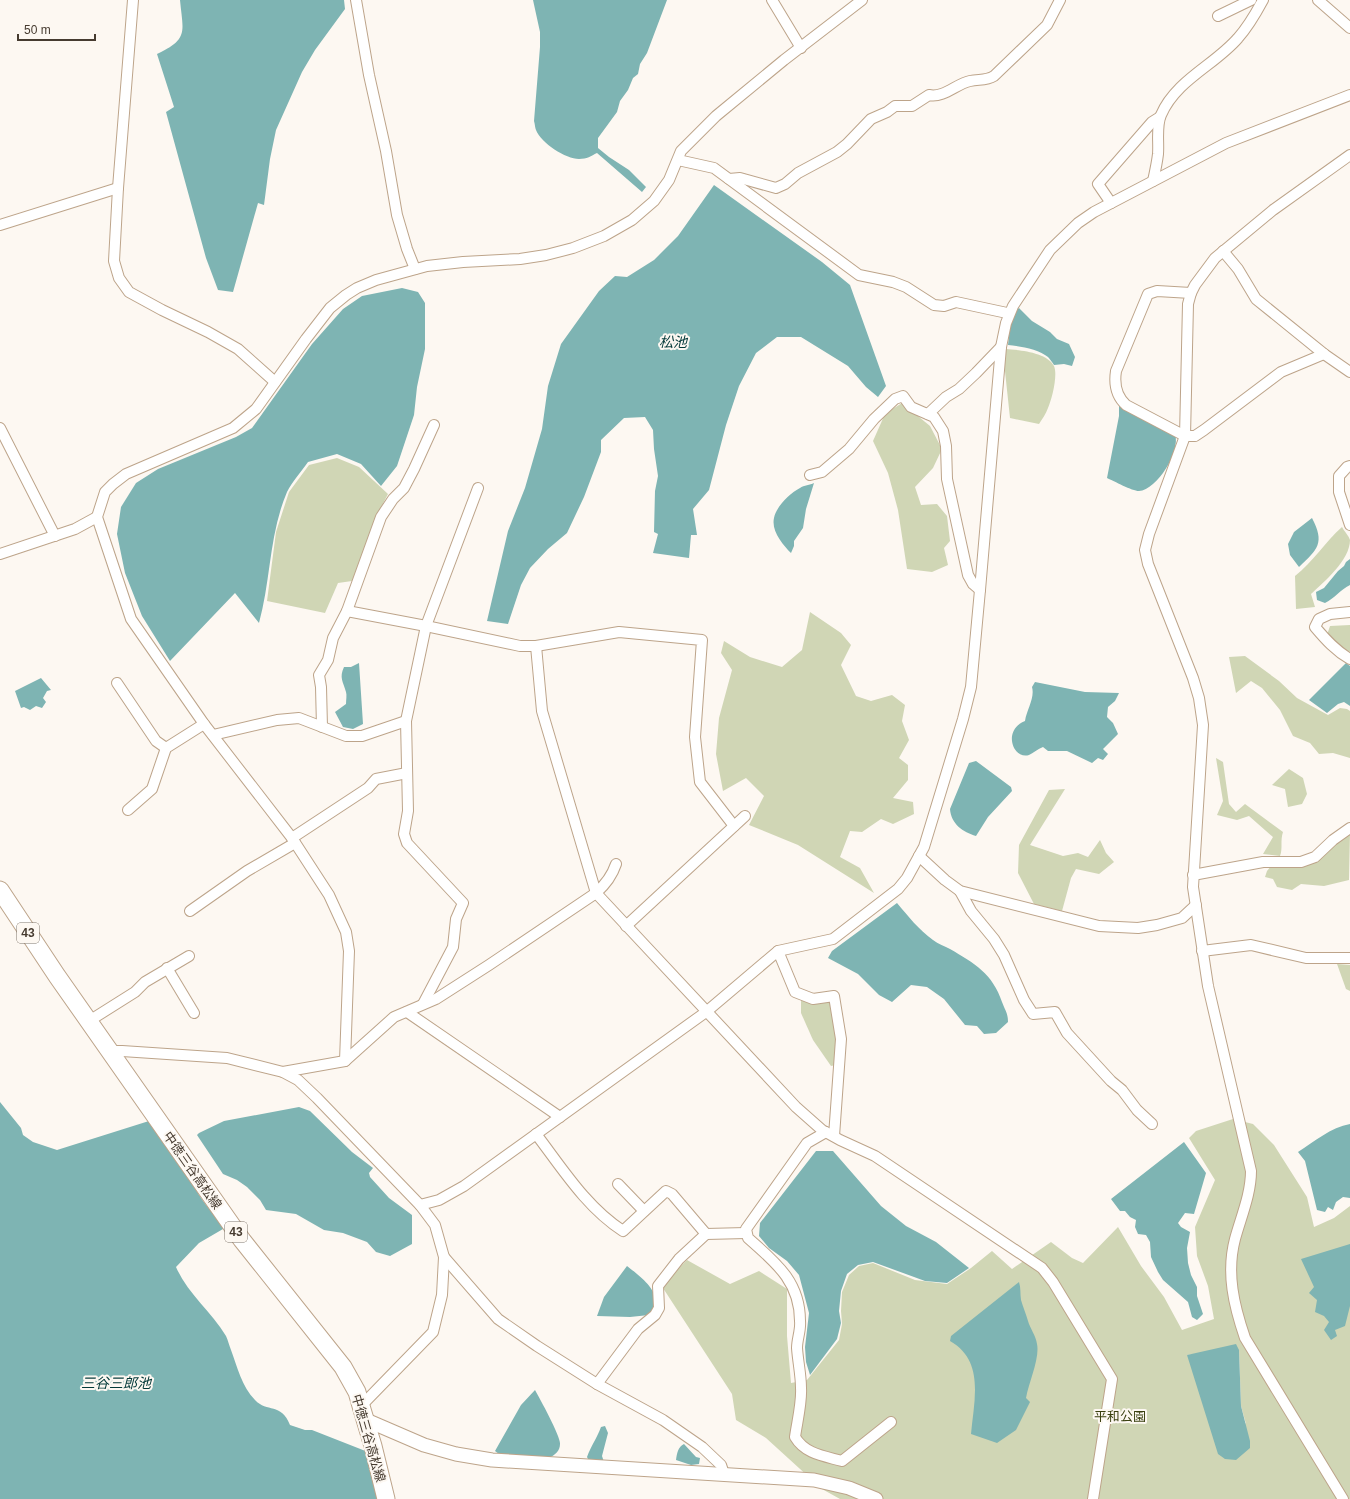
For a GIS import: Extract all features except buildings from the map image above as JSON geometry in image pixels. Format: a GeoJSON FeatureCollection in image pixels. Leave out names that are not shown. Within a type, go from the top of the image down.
{"type":"FeatureCollection","features":[{"type":"Feature","properties":{"kind":"main road","name":"中徳三谷高松線"},"geometry":{"type":"LineString","coordinates":[[0,890],[57,976],[242,1240],[343,1367],[357,1392],[364,1413],[386,1499]]}},
{"type":"Feature","properties":{"kind":"street"},"geometry":{"type":"LineString","coordinates":[[133,0],[118,188],[114,261],[119,278],[130,292],[238,349],[275,382]]}},
{"type":"Feature","properties":{"kind":"street"},"geometry":{"type":"LineString","coordinates":[[356,0],[369,75],[386,151],[397,215],[407,249],[415,269]]}},
{"type":"Feature","properties":{"kind":"street"},"geometry":{"type":"LineString","coordinates":[[772,0],[800,48]]}},
{"type":"Feature","properties":{"kind":"street"},"geometry":{"type":"LineString","coordinates":[[345,1061],[349,951],[346,932],[329,895],[294,840],[204,724],[131,619],[97,517],[105,492],[126,474],[233,428],[256,410],[306,339],[330,308],[346,295],[376,280],[427,266],[463,262],[520,259],[546,255],[573,248],[604,236],[632,220],[654,201],[669,180],[682,151],[716,116],[862,0]]}},
{"type":"Feature","properties":{"kind":"street"},"geometry":{"type":"LineString","coordinates":[[728,179],[740,178],[776,188],[785,184],[798,172],[837,152],[847,144],[871,119],[887,112],[895,106],[912,106],[929,95],[936,97],[970,81],[988,80],[1047,25],[1060,0]]}},
{"type":"Feature","properties":{"kind":"street"},"geometry":{"type":"LineString","coordinates":[[1218,16],[1251,0]]}},
{"type":"Feature","properties":{"kind":"street"},"geometry":{"type":"LineString","coordinates":[[1153,181],[1158,154],[1160,117],[1166,106],[1182,87],[1238,39],[1253,18],[1263,0]]}},
{"type":"Feature","properties":{"kind":"street"},"geometry":{"type":"LineString","coordinates":[[1318,0],[1350,28]]}},
{"type":"Feature","properties":{"kind":"street"},"geometry":{"type":"LineString","coordinates":[[420,1205],[439,1200],[464,1186],[706,1012],[778,951],[832,939],[898,889],[907,878],[924,847],[963,719],[971,687],[1001,347],[1006,323],[1013,306],[1050,250],[1078,223],[1110,203],[1226,142],[1350,96]]}},
{"type":"Feature","properties":{"kind":"street"},"geometry":{"type":"LineString","coordinates":[[1110,203],[1098,184],[1152,122],[1160,117]]}},
{"type":"Feature","properties":{"kind":"street"},"geometry":{"type":"LineString","coordinates":[[1343,1499],[1245,1338],[1237,1316],[1231,1282],[1231,1260],[1234,1241],[1251,1183],[1251,1171],[1208,986],[1193,886],[1203,725],[1200,704],[1193,678],[1148,564],[1145,550],[1149,534],[1185,436],[1188,304],[1191,293],[1204,271],[1215,258],[1273,210],[1350,155]]}},
{"type":"Feature","properties":{"kind":"street"},"geometry":{"type":"LineString","coordinates":[[678,160],[714,168],[859,275],[893,282],[906,287],[934,305],[944,306],[956,302],[1007,313]]}},
{"type":"Feature","properties":{"kind":"street"},"geometry":{"type":"LineString","coordinates":[[0,225],[118,188]]}},
{"type":"Feature","properties":{"kind":"street"},"geometry":{"type":"LineString","coordinates":[[1223,252],[1238,269],[1256,299],[1324,354],[1350,372]]}},
{"type":"Feature","properties":{"kind":"street"},"geometry":{"type":"LineString","coordinates":[[1191,293],[1157,291],[1148,294],[1116,372],[1115,382],[1121,401],[1126,405],[1185,436],[1195,436],[1281,372],[1324,354]]}},
{"type":"Feature","properties":{"kind":"street"},"geometry":{"type":"LineString","coordinates":[[928,414],[970,378],[1001,347]]}},
{"type":"Feature","properties":{"kind":"street"},"geometry":{"type":"LineString","coordinates":[[810,475],[822,472],[849,448],[874,419],[895,399],[903,396],[911,407],[934,417],[942,431],[946,446],[947,479],[968,575],[973,584],[980,590]]}},
{"type":"Feature","properties":{"kind":"street"},"geometry":{"type":"LineString","coordinates":[[322,726],[321,687],[319,675],[328,660],[333,638],[347,611],[381,517],[404,488],[434,425]]}},
{"type":"Feature","properties":{"kind":"street"},"geometry":{"type":"LineString","coordinates":[[0,428],[55,536]]}},
{"type":"Feature","properties":{"kind":"street"},"geometry":{"type":"LineString","coordinates":[[1350,466],[1347,467],[1339,476],[1338,492],[1350,525]]}},
{"type":"Feature","properties":{"kind":"street"},"geometry":{"type":"LineString","coordinates":[[423,1004],[453,947],[456,919],[463,903],[407,843],[404,834],[408,811],[406,721],[426,626],[478,488]]}},
{"type":"Feature","properties":{"kind":"street"},"geometry":{"type":"LineString","coordinates":[[0,554],[75,529],[97,517]]}},
{"type":"Feature","properties":{"kind":"street"},"geometry":{"type":"LineString","coordinates":[[347,611],[520,646],[536,646],[619,632],[702,640],[695,737],[700,782],[734,826]]}},
{"type":"Feature","properties":{"kind":"street"},"geometry":{"type":"LineString","coordinates":[[1350,612],[1330,614],[1318,619],[1316,627],[1328,643],[1350,659]]}},
{"type":"Feature","properties":{"kind":"street"},"geometry":{"type":"LineString","coordinates":[[536,646],[542,711],[596,893],[796,1107],[830,1134],[875,1156],[1042,1268],[1053,1282],[1112,1379],[1093,1499]]}},
{"type":"Feature","properties":{"kind":"street"},"geometry":{"type":"LineString","coordinates":[[117,683],[156,741],[166,748]]}},
{"type":"Feature","properties":{"kind":"street"},"geometry":{"type":"LineString","coordinates":[[213,735],[276,720],[299,718],[346,736],[362,736],[406,721]]}},
{"type":"Feature","properties":{"kind":"street"},"geometry":{"type":"LineString","coordinates":[[128,810],[152,789],[166,748],[204,724]]}},
{"type":"Feature","properties":{"kind":"street"},"geometry":{"type":"LineString","coordinates":[[190,911],[368,788],[376,779],[407,773]]}},
{"type":"Feature","properties":{"kind":"street"},"geometry":{"type":"LineString","coordinates":[[626,926],[744,816]]}},
{"type":"Feature","properties":{"kind":"street"},"geometry":{"type":"LineString","coordinates":[[1193,875],[1263,862],[1301,862],[1315,857],[1333,840],[1350,828]]}},
{"type":"Feature","properties":{"kind":"street"},"geometry":{"type":"LineString","coordinates":[[919,856],[945,880],[960,891],[1099,926],[1138,928],[1157,925],[1182,918],[1196,905]]}},
{"type":"Feature","properties":{"kind":"street"},"geometry":{"type":"LineString","coordinates":[[283,1072],[345,1061],[394,1017],[436,999],[490,965],[596,893],[609,880],[616,864]]}},
{"type":"Feature","properties":{"kind":"street"},"geometry":{"type":"LineString","coordinates":[[960,891],[971,911],[994,939],[1004,955],[1024,1000],[1033,1014],[1055,1012],[1067,1033],[1111,1081],[1122,1090],[1137,1110],[1152,1124]]}},
{"type":"Feature","properties":{"kind":"street"},"geometry":{"type":"LineString","coordinates":[[1202,951],[1251,945],[1306,958],[1350,958]]}},
{"type":"Feature","properties":{"kind":"street"},"geometry":{"type":"LineString","coordinates":[[778,951],[795,992],[813,999],[834,996],[841,1039],[830,1134]]}},
{"type":"Feature","properties":{"kind":"street"},"geometry":{"type":"LineString","coordinates":[[89,1021],[135,992],[145,982],[189,956]]}},
{"type":"Feature","properties":{"kind":"street"},"geometry":{"type":"LineString","coordinates":[[167,968],[194,1013]]}},
{"type":"Feature","properties":{"kind":"street"},"geometry":{"type":"LineString","coordinates":[[407,1012],[560,1117]]}},
{"type":"Feature","properties":{"kind":"street"},"geometry":{"type":"LineString","coordinates":[[110,1051],[227,1058],[283,1072],[298,1080],[420,1205],[435,1225],[444,1257],[442,1295],[433,1332],[364,1413],[424,1445],[456,1454],[492,1460],[814,1480],[850,1488],[876,1499]]}},
{"type":"Feature","properties":{"kind":"street"},"geometry":{"type":"LineString","coordinates":[[536,1134],[586,1200],[608,1222],[623,1231],[666,1191],[672,1194],[706,1234]]}},
{"type":"Feature","properties":{"kind":"street"},"geometry":{"type":"LineString","coordinates":[[830,1134],[807,1143],[746,1229],[746,1233],[748,1238],[777,1264],[786,1275],[798,1304],[801,1322],[797,1345],[801,1389],[795,1437],[798,1443],[804,1449],[815,1454],[842,1461],[891,1422]]}},
{"type":"Feature","properties":{"kind":"street"},"geometry":{"type":"LineString","coordinates":[[618,1184],[644,1211]]}},
{"type":"Feature","properties":{"kind":"street"},"geometry":{"type":"LineString","coordinates":[[597,1384],[638,1329],[655,1315],[659,1308],[658,1286],[679,1259],[706,1234],[746,1233]]}},
{"type":"Feature","properties":{"kind":"street"},"geometry":{"type":"LineString","coordinates":[[444,1257],[498,1319],[597,1384],[663,1420],[702,1447],[721,1464],[724,1474]]}},
{"type":"Feature","properties":{"kind":"green space"},"geometry":{"type":"Polygon","coordinates":[[[1006,349],[1025,351],[1039,355],[1050,361],[1054,366],[1055,381],[1053,393],[1050,404],[1039,424],[1010,418],[1004,362],[1006,349]]]}},
{"type":"Feature","properties":{"kind":"green space"},"geometry":{"type":"Polygon","coordinates":[[[902,403],[930,426],[942,449],[933,468],[915,487],[921,505],[937,504],[947,516],[950,541],[944,548],[948,565],[932,572],[907,569],[898,510],[888,473],[873,441],[885,414],[902,403]]]}},
{"type":"Feature","properties":{"kind":"green space"},"geometry":{"type":"Polygon","coordinates":[[[337,458],[359,467],[388,494],[377,515],[352,581],[338,583],[325,613],[267,601],[276,532],[289,492],[309,465],[337,458]]]}},
{"type":"Feature","properties":{"kind":"green space"},"geometry":{"type":"Polygon","coordinates":[[[1342,527],[1350,540],[1346,555],[1335,570],[1311,594],[1315,607],[1296,609],[1295,576],[1308,565],[1342,527]]]}},
{"type":"Feature","properties":{"kind":"green space"},"geometry":{"type":"Polygon","coordinates":[[[810,612],[841,633],[851,645],[841,665],[856,696],[871,701],[892,695],[905,705],[902,721],[909,740],[899,758],[908,765],[908,780],[893,798],[913,802],[914,814],[893,824],[881,819],[862,832],[850,831],[840,857],[860,868],[874,893],[798,845],[749,825],[764,796],[746,778],[723,791],[716,754],[719,718],[732,670],[721,653],[724,641],[750,657],[782,667],[802,650],[810,612]]]}},
{"type":"Feature","properties":{"kind":"green space"},"geometry":{"type":"Polygon","coordinates":[[[1350,625],[1350,652],[1340,647],[1327,635],[1330,626],[1350,625]]]}},
{"type":"Feature","properties":{"kind":"green space"},"geometry":{"type":"Polygon","coordinates":[[[1245,656],[1279,681],[1297,698],[1328,715],[1340,708],[1350,711],[1350,758],[1333,753],[1319,754],[1310,743],[1293,736],[1280,710],[1262,688],[1251,681],[1236,693],[1229,657],[1245,656]]]}},
{"type":"Feature","properties":{"kind":"green space"},"geometry":{"type":"Polygon","coordinates":[[[1216,758],[1223,762],[1229,804],[1236,812],[1245,804],[1283,832],[1280,856],[1263,854],[1273,837],[1249,816],[1237,820],[1217,815],[1223,801],[1216,758]]]}},
{"type":"Feature","properties":{"kind":"green space"},"geometry":{"type":"Polygon","coordinates":[[[1289,769],[1303,778],[1307,794],[1302,804],[1288,807],[1285,789],[1272,785],[1289,769]]]}},
{"type":"Feature","properties":{"kind":"green space"},"geometry":{"type":"Polygon","coordinates":[[[1065,789],[1030,845],[1063,856],[1078,853],[1088,857],[1100,840],[1106,853],[1114,862],[1099,874],[1076,869],[1071,878],[1062,911],[1034,904],[1018,873],[1019,845],[1049,790],[1065,789]]]}},
{"type":"Feature","properties":{"kind":"green space"},"geometry":{"type":"Polygon","coordinates":[[[1350,832],[1349,880],[1324,886],[1301,884],[1292,890],[1277,887],[1273,879],[1265,877],[1271,866],[1301,865],[1350,832]]]}},
{"type":"Feature","properties":{"kind":"green space"},"geometry":{"type":"Polygon","coordinates":[[[1337,964],[1350,965],[1350,991],[1346,989],[1337,964]]]}},
{"type":"Feature","properties":{"kind":"green space"},"geometry":{"type":"Polygon","coordinates":[[[801,1000],[832,1000],[839,1040],[836,1065],[831,1066],[813,1040],[801,1013],[801,1000]]]}},
{"type":"Feature","properties":{"kind":"green space","name":"平和公園"},"geometry":{"type":"Polygon","coordinates":[[[1233,1119],[1253,1124],[1274,1145],[1307,1197],[1314,1227],[1334,1218],[1350,1206],[1350,1499],[840,1499],[822,1489],[766,1438],[736,1420],[732,1394],[661,1285],[687,1260],[730,1284],[759,1271],[787,1289],[787,1336],[791,1383],[807,1380],[839,1340],[842,1324],[842,1292],[849,1275],[859,1266],[873,1263],[915,1280],[947,1284],[971,1268],[992,1251],[1012,1269],[1051,1242],[1072,1258],[1083,1263],[1118,1227],[1141,1266],[1164,1297],[1182,1330],[1214,1319],[1208,1286],[1197,1256],[1195,1227],[1215,1180],[1189,1138],[1196,1131],[1233,1119]],[[1239,1350],[1187,1355],[1246,1424],[1241,1406],[1239,1350]]]}},
{"type":"Feature","properties":{"kind":"water"},"geometry":{"type":"Polygon","coordinates":[[[180,0],[344,0],[345,9],[315,50],[302,72],[276,130],[270,159],[264,205],[258,203],[233,292],[218,290],[206,258],[166,112],[174,107],[157,54],[175,44],[182,33],[180,0]]]}},
{"type":"Feature","properties":{"kind":"water"},"geometry":{"type":"Polygon","coordinates":[[[533,0],[667,0],[647,53],[640,64],[638,74],[633,78],[628,90],[620,101],[617,112],[598,138],[598,148],[629,170],[646,187],[642,192],[597,153],[589,157],[579,159],[574,158],[554,149],[539,135],[534,121],[540,32],[533,0]]]}},
{"type":"Feature","properties":{"kind":"water","name":"松池"},"geometry":{"type":"Polygon","coordinates":[[[714,185],[822,262],[850,285],[886,386],[878,397],[866,387],[848,366],[801,337],[777,337],[756,353],[739,386],[726,425],[709,490],[693,509],[697,535],[691,535],[689,558],[653,553],[658,534],[654,532],[655,491],[658,476],[653,430],[645,417],[624,418],[601,440],[601,452],[584,497],[567,533],[548,549],[530,568],[521,585],[508,624],[487,621],[508,531],[525,488],[542,429],[548,386],[561,344],[599,291],[615,276],[627,277],[654,260],[678,236],[714,185]]]}},
{"type":"Feature","properties":{"kind":"water"},"geometry":{"type":"Polygon","coordinates":[[[402,288],[418,292],[425,303],[425,349],[417,387],[414,415],[397,466],[381,486],[361,464],[337,454],[308,462],[289,488],[281,508],[273,541],[266,590],[259,623],[235,593],[170,661],[142,616],[125,573],[117,534],[121,507],[136,483],[158,469],[236,437],[252,428],[312,344],[343,309],[362,296],[402,288]]]}},
{"type":"Feature","properties":{"kind":"water"},"geometry":{"type":"Polygon","coordinates":[[[1019,308],[1032,321],[1050,332],[1057,339],[1069,344],[1075,357],[1072,366],[1064,364],[1054,365],[1048,357],[1040,352],[1024,347],[1008,345],[1010,326],[1016,310],[1019,308]]]}},
{"type":"Feature","properties":{"kind":"water"},"geometry":{"type":"Polygon","coordinates":[[[1119,405],[1175,434],[1176,441],[1174,450],[1166,468],[1153,484],[1146,489],[1139,491],[1128,488],[1107,478],[1119,416],[1119,405]]]}},
{"type":"Feature","properties":{"kind":"water"},"geometry":{"type":"Polygon","coordinates":[[[814,483],[806,509],[803,528],[794,541],[794,546],[791,553],[781,542],[776,533],[774,528],[775,514],[780,505],[792,493],[802,487],[814,483]]]}},
{"type":"Feature","properties":{"kind":"water"},"geometry":{"type":"Polygon","coordinates":[[[1312,518],[1318,534],[1318,545],[1311,555],[1299,567],[1290,555],[1288,544],[1294,532],[1312,518]]]}},
{"type":"Feature","properties":{"kind":"water"},"geometry":{"type":"Polygon","coordinates":[[[1350,559],[1350,585],[1325,603],[1317,600],[1316,592],[1324,588],[1350,559]]]}},
{"type":"Feature","properties":{"kind":"water"},"geometry":{"type":"Polygon","coordinates":[[[359,663],[363,724],[353,729],[343,727],[335,712],[346,704],[346,693],[342,677],[344,667],[351,667],[359,663]]]}},
{"type":"Feature","properties":{"kind":"water"},"geometry":{"type":"Polygon","coordinates":[[[1346,663],[1350,666],[1350,706],[1344,702],[1338,704],[1327,713],[1309,700],[1346,663]]]}},
{"type":"Feature","properties":{"kind":"water"},"geometry":{"type":"Polygon","coordinates":[[[41,678],[51,690],[47,691],[43,698],[46,702],[42,708],[36,706],[30,710],[24,707],[21,708],[15,691],[41,678]]]}},
{"type":"Feature","properties":{"kind":"water"},"geometry":{"type":"Polygon","coordinates":[[[1035,682],[1085,692],[1119,693],[1115,701],[1108,707],[1107,717],[1113,723],[1118,734],[1103,749],[1108,754],[1103,760],[1098,758],[1092,763],[1067,751],[1048,751],[1043,747],[1029,755],[1018,753],[1012,743],[1012,737],[1018,725],[1025,721],[1032,699],[1032,687],[1035,682]]]}},
{"type":"Feature","properties":{"kind":"water"},"geometry":{"type":"Polygon","coordinates":[[[976,761],[1011,787],[1012,791],[988,817],[976,836],[958,827],[953,819],[950,809],[969,763],[976,761]]]}},
{"type":"Feature","properties":{"kind":"water"},"geometry":{"type":"Polygon","coordinates":[[[897,903],[923,932],[935,941],[967,959],[982,970],[988,977],[998,992],[1008,1019],[1008,1022],[996,1033],[984,1034],[977,1026],[965,1025],[944,999],[927,987],[911,985],[892,1002],[879,995],[858,974],[828,958],[832,951],[897,903]]]}},
{"type":"Feature","properties":{"kind":"water","name":"三谷三郎池"},"geometry":{"type":"Polygon","coordinates":[[[0,1102],[21,1128],[23,1135],[33,1142],[57,1150],[149,1121],[192,1181],[202,1199],[225,1226],[223,1229],[199,1243],[176,1267],[186,1285],[226,1336],[240,1376],[250,1395],[260,1404],[278,1410],[282,1413],[290,1425],[305,1430],[312,1430],[368,1452],[379,1499],[0,1499],[0,1102]]]}},
{"type":"Feature","properties":{"kind":"water"},"geometry":{"type":"Polygon","coordinates":[[[299,1107],[310,1111],[352,1152],[373,1168],[369,1173],[370,1177],[389,1198],[412,1215],[412,1244],[390,1256],[376,1252],[367,1242],[343,1233],[324,1230],[296,1214],[266,1210],[260,1200],[247,1187],[237,1180],[223,1174],[197,1135],[224,1121],[299,1107]]]}},
{"type":"Feature","properties":{"kind":"water"},"geometry":{"type":"Polygon","coordinates":[[[1350,1124],[1350,1198],[1343,1197],[1336,1202],[1333,1210],[1328,1207],[1325,1212],[1317,1210],[1305,1161],[1298,1152],[1336,1128],[1350,1124]]]}},
{"type":"Feature","properties":{"kind":"water"},"geometry":{"type":"Polygon","coordinates":[[[1184,1142],[1206,1173],[1194,1214],[1185,1213],[1178,1223],[1181,1227],[1190,1232],[1187,1248],[1188,1263],[1191,1275],[1197,1287],[1197,1296],[1203,1314],[1197,1320],[1192,1317],[1188,1302],[1163,1280],[1158,1272],[1151,1257],[1150,1242],[1146,1235],[1138,1234],[1135,1227],[1136,1220],[1130,1217],[1125,1211],[1120,1211],[1111,1199],[1184,1142]]]}},
{"type":"Feature","properties":{"kind":"water"},"geometry":{"type":"Polygon","coordinates":[[[816,1151],[833,1151],[881,1206],[906,1226],[936,1242],[969,1268],[947,1283],[925,1281],[873,1262],[858,1265],[847,1274],[841,1291],[839,1311],[841,1323],[837,1339],[810,1375],[806,1362],[805,1347],[809,1313],[799,1275],[787,1261],[769,1248],[759,1236],[760,1223],[816,1151]]]}},
{"type":"Feature","properties":{"kind":"water"},"geometry":{"type":"Polygon","coordinates":[[[1350,1244],[1350,1306],[1345,1326],[1335,1330],[1337,1336],[1331,1340],[1324,1330],[1329,1322],[1324,1316],[1315,1312],[1317,1300],[1309,1293],[1314,1287],[1301,1259],[1350,1244]]]}},
{"type":"Feature","properties":{"kind":"water"},"geometry":{"type":"Polygon","coordinates":[[[627,1266],[645,1282],[654,1294],[654,1308],[649,1315],[630,1317],[597,1316],[604,1297],[627,1266]]]}},
{"type":"Feature","properties":{"kind":"water"},"geometry":{"type":"Polygon","coordinates":[[[1019,1282],[1021,1300],[1038,1350],[1026,1398],[1030,1402],[1016,1430],[997,1443],[971,1434],[975,1395],[973,1370],[961,1349],[950,1341],[951,1336],[1019,1282]]]}},
{"type":"Feature","properties":{"kind":"water"},"geometry":{"type":"Polygon","coordinates":[[[1236,1344],[1239,1350],[1241,1406],[1250,1441],[1250,1448],[1236,1460],[1225,1459],[1218,1454],[1187,1355],[1236,1344]]]}},
{"type":"Feature","properties":{"kind":"water"},"geometry":{"type":"Polygon","coordinates":[[[535,1390],[557,1434],[560,1444],[559,1449],[549,1458],[503,1457],[495,1451],[521,1405],[535,1390]]]}},
{"type":"Feature","properties":{"kind":"water"},"geometry":{"type":"Polygon","coordinates":[[[605,1426],[608,1433],[602,1456],[604,1462],[589,1461],[587,1457],[590,1449],[601,1427],[605,1426]]]}},
{"type":"Feature","properties":{"kind":"water"},"geometry":{"type":"Polygon","coordinates":[[[684,1444],[696,1457],[700,1458],[699,1464],[691,1465],[676,1460],[679,1449],[684,1444]]]}}]}
